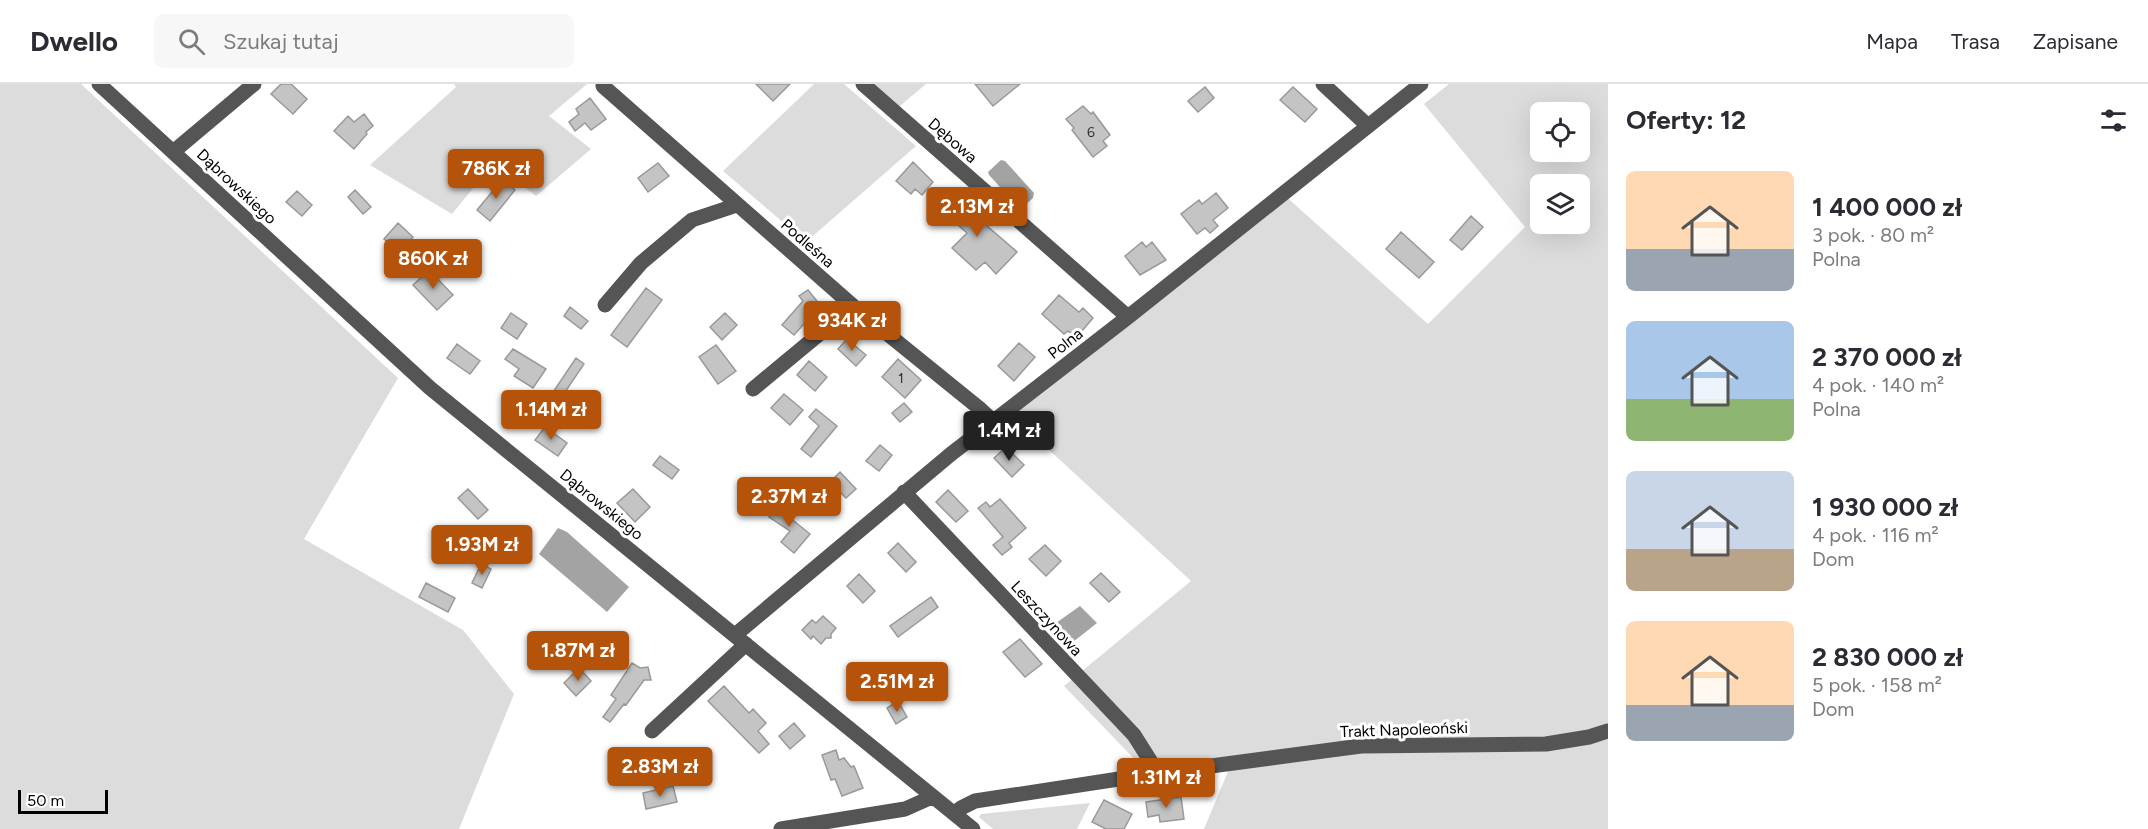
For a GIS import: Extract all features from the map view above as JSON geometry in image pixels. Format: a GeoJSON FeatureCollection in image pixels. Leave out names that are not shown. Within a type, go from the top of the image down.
{"type":"FeatureCollection","features":[{"type":"Feature","properties":{"kind":"street","name":"Dąbrowskiego"},"geometry":{"type":"LineString","coordinates":[[99,84],[430,388],[973,829]]}},
{"type":"Feature","properties":{"kind":"street"},"geometry":{"type":"LineString","coordinates":[[173,152],[254,84]]}},
{"type":"Feature","properties":{"kind":"street","name":"Dębowa"},"geometry":{"type":"LineString","coordinates":[[863,84],[1128,317]]}},
{"type":"Feature","properties":{"kind":"street"},"geometry":{"type":"LineString","coordinates":[[1323,84],[1367,125]]}},
{"type":"Feature","properties":{"kind":"street","name":"Polna"},"geometry":{"type":"LineString","coordinates":[[652,731],[741,639],[904,492],[1420,84]]}},
{"type":"Feature","properties":{"kind":"street","name":"Podleśna"},"geometry":{"type":"LineString","coordinates":[[603,86],[853,306],[994,422]]}},
{"type":"Feature","properties":{"kind":"street"},"geometry":{"type":"LineString","coordinates":[[605,304],[641,263],[692,220],[737,205]]}},
{"type":"Feature","properties":{"kind":"street"},"geometry":{"type":"LineString","coordinates":[[753,389],[853,306]]}},
{"type":"Feature","properties":{"kind":"street","name":"Leszczynowa"},"geometry":{"type":"LineString","coordinates":[[904,492],[1134,735],[1158,773]]}},
{"type":"Feature","properties":{"kind":"street","name":"Trakt Napoleoński"},"geometry":{"type":"LineString","coordinates":[[955,813],[975,801],[1158,773],[1361,746],[1546,744],[1608,731]]}},
{"type":"Feature","properties":{"kind":"street"},"geometry":{"type":"LineString","coordinates":[[781,829],[827,825],[905,808],[932,796]]}},
{"type":"Feature","properties":{"kind":"shaded area"},"geometry":{"type":"Polygon","coordinates":[[[0,84],[81,84],[398,378],[304,539],[463,630],[514,694],[459,829],[0,829],[0,84]]]}},
{"type":"Feature","properties":{"kind":"shaded area"},"geometry":{"type":"Polygon","coordinates":[[[454,84],[587,84],[549,116],[591,149],[536,196],[493,164],[452,214],[370,165],[456,87],[454,84]]]}},
{"type":"Feature","properties":{"kind":"shaded area"},"geometry":{"type":"Polygon","coordinates":[[[814,84],[844,84],[916,146],[806,242],[723,171],[814,84]]]}},
{"type":"Feature","properties":{"kind":"shaded area"},"geometry":{"type":"Polygon","coordinates":[[[865,84],[926,84],[894,111],[865,84]]]}},
{"type":"Feature","properties":{"kind":"shaded area"},"geometry":{"type":"Polygon","coordinates":[[[1449,84],[1608,84],[1608,829],[1204,829],[1234,757],[1142,767],[1064,686],[1191,581],[1007,411],[1282,193],[1428,324],[1525,227],[1424,104],[1449,84]]]}},
{"type":"Feature","properties":{"kind":"shaded area"},"geometry":{"type":"Polygon","coordinates":[[[1001,160],[1005,161],[1034,193],[1033,198],[1024,206],[1009,197],[989,175],[988,172],[1001,160]]]}},
{"type":"Feature","properties":{"kind":"shaded area"},"geometry":{"type":"Polygon","coordinates":[[[558,528],[567,532],[629,587],[607,612],[539,554],[558,528]]]}},
{"type":"Feature","properties":{"kind":"shaded area"},"geometry":{"type":"Polygon","coordinates":[[[1080,606],[1097,623],[1073,642],[1056,623],[1080,606]]]}},
{"type":"Feature","properties":{"kind":"shaded area"},"geometry":{"type":"Polygon","coordinates":[[[1090,803],[1077,829],[993,829],[979,817],[981,814],[1090,803]]]}},
{"type":"Feature","properties":{"kind":"building"},"geometry":{"type":"Polygon","coordinates":[[[281,84],[291,84],[307,99],[293,114],[271,94],[281,84]]]}},
{"type":"Feature","properties":{"kind":"building"},"geometry":{"type":"Polygon","coordinates":[[[756,84],[790,84],[773,101],[756,84]]]}},
{"type":"Feature","properties":{"kind":"building"},"geometry":{"type":"Polygon","coordinates":[[[975,84],[1020,84],[993,106],[975,84]]]}},
{"type":"Feature","properties":{"kind":"building"},"geometry":{"type":"Polygon","coordinates":[[[1205,87],[1214,98],[1198,112],[1188,101],[1205,87]]]}},
{"type":"Feature","properties":{"kind":"building"},"geometry":{"type":"Polygon","coordinates":[[[1293,87],[1317,109],[1305,122],[1280,100],[1293,87]]]}},
{"type":"Feature","properties":{"kind":"building"},"geometry":{"type":"Polygon","coordinates":[[[590,98],[606,119],[591,130],[585,123],[575,131],[569,122],[579,114],[576,109],[590,98]]]}},
{"type":"Feature","properties":{"kind":"building"},"geometry":{"type":"Polygon","coordinates":[[[1083,106],[1091,114],[1093,112],[1110,135],[1103,141],[1107,146],[1093,157],[1066,119],[1083,106]]]}},
{"type":"Feature","properties":{"kind":"building"},"geometry":{"type":"Polygon","coordinates":[[[364,114],[373,126],[354,149],[334,131],[348,116],[354,122],[364,114]]]}},
{"type":"Feature","properties":{"kind":"building"},"geometry":{"type":"Polygon","coordinates":[[[913,162],[933,182],[922,195],[915,189],[911,194],[896,181],[913,162]]]}},
{"type":"Feature","properties":{"kind":"building"},"geometry":{"type":"Polygon","coordinates":[[[658,163],[669,176],[648,192],[638,178],[658,163]]]}},
{"type":"Feature","properties":{"kind":"building"},"geometry":{"type":"Polygon","coordinates":[[[502,180],[515,190],[490,221],[477,210],[502,180]]]}},
{"type":"Feature","properties":{"kind":"building"},"geometry":{"type":"Polygon","coordinates":[[[355,190],[371,207],[363,214],[348,197],[355,190]]]}},
{"type":"Feature","properties":{"kind":"building"},"geometry":{"type":"Polygon","coordinates":[[[297,191],[312,205],[302,216],[286,202],[297,191]]]}},
{"type":"Feature","properties":{"kind":"building"},"geometry":{"type":"Polygon","coordinates":[[[949,193],[1017,252],[996,274],[985,262],[976,270],[952,248],[967,233],[937,207],[949,193]]]}},
{"type":"Feature","properties":{"kind":"building"},"geometry":{"type":"Polygon","coordinates":[[[1216,193],[1228,208],[1213,220],[1218,226],[1210,233],[1205,228],[1197,234],[1181,214],[1199,200],[1202,204],[1216,193]]]}},
{"type":"Feature","properties":{"kind":"building"},"geometry":{"type":"Polygon","coordinates":[[[1471,216],[1483,227],[1462,250],[1450,240],[1471,216]]]}},
{"type":"Feature","properties":{"kind":"building"},"geometry":{"type":"Polygon","coordinates":[[[398,223],[413,237],[399,253],[384,239],[398,223]]]}},
{"type":"Feature","properties":{"kind":"building"},"geometry":{"type":"Polygon","coordinates":[[[1401,232],[1434,262],[1419,278],[1386,249],[1401,232]]]}},
{"type":"Feature","properties":{"kind":"building"},"geometry":{"type":"Polygon","coordinates":[[[1142,242],[1146,247],[1152,242],[1166,260],[1140,275],[1125,256],[1142,242]]]}},
{"type":"Feature","properties":{"kind":"building"},"geometry":{"type":"Polygon","coordinates":[[[429,270],[453,295],[437,310],[413,285],[429,270]]]}},
{"type":"Feature","properties":{"kind":"building"},"geometry":{"type":"Polygon","coordinates":[[[646,288],[662,300],[627,347],[611,335],[646,288]]]}},
{"type":"Feature","properties":{"kind":"building"},"geometry":{"type":"Polygon","coordinates":[[[808,290],[820,305],[810,313],[812,315],[794,335],[782,325],[803,301],[799,296],[808,290]]]}},
{"type":"Feature","properties":{"kind":"building"},"geometry":{"type":"Polygon","coordinates":[[[1059,295],[1079,312],[1083,308],[1093,318],[1076,338],[1068,331],[1064,334],[1042,314],[1059,295]]]}},
{"type":"Feature","properties":{"kind":"building"},"geometry":{"type":"Polygon","coordinates":[[[570,307],[588,321],[581,329],[564,316],[570,307]]]}},
{"type":"Feature","properties":{"kind":"building"},"geometry":{"type":"Polygon","coordinates":[[[511,313],[527,324],[517,339],[501,328],[511,313]]]}},
{"type":"Feature","properties":{"kind":"building"},"geometry":{"type":"Polygon","coordinates":[[[725,313],[737,325],[722,340],[710,327],[725,313]]]}},
{"type":"Feature","properties":{"kind":"building"},"geometry":{"type":"Polygon","coordinates":[[[847,339],[866,355],[856,366],[838,349],[847,339]]]}},
{"type":"Feature","properties":{"kind":"building"},"geometry":{"type":"Polygon","coordinates":[[[1019,343],[1035,357],[1014,381],[998,366],[1019,343]]]}},
{"type":"Feature","properties":{"kind":"building"},"geometry":{"type":"Polygon","coordinates":[[[457,344],[480,361],[470,374],[447,358],[457,344]]]}},
{"type":"Feature","properties":{"kind":"building"},"geometry":{"type":"Polygon","coordinates":[[[716,345],[736,371],[718,384],[699,357],[716,345]]]}},
{"type":"Feature","properties":{"kind":"building"},"geometry":{"type":"Polygon","coordinates":[[[513,349],[546,369],[533,388],[514,376],[519,369],[505,359],[513,349]]]}},
{"type":"Feature","properties":{"kind":"building"},"geometry":{"type":"Polygon","coordinates":[[[576,358],[584,364],[553,410],[545,404],[576,358]]]}},
{"type":"Feature","properties":{"kind":"building"},"geometry":{"type":"Polygon","coordinates":[[[898,359],[921,380],[905,398],[882,377],[898,359]]]}},
{"type":"Feature","properties":{"kind":"building"},"geometry":{"type":"Polygon","coordinates":[[[809,361],[827,377],[815,391],[797,375],[809,361]]]}},
{"type":"Feature","properties":{"kind":"building"},"geometry":{"type":"Polygon","coordinates":[[[784,394],[803,410],[790,425],[771,408],[784,394]]]}},
{"type":"Feature","properties":{"kind":"building"},"geometry":{"type":"Polygon","coordinates":[[[904,403],[912,412],[900,422],[892,413],[904,403]]]}},
{"type":"Feature","properties":{"kind":"building"},"geometry":{"type":"Polygon","coordinates":[[[816,409],[837,426],[811,457],[801,449],[819,426],[809,417],[816,409]]]}},
{"type":"Feature","properties":{"kind":"building"},"geometry":{"type":"Polygon","coordinates":[[[545,427],[567,443],[558,456],[535,440],[545,427]]]}},
{"type":"Feature","properties":{"kind":"building"},"geometry":{"type":"Polygon","coordinates":[[[880,445],[892,455],[879,471],[866,461],[880,445]]]}},
{"type":"Feature","properties":{"kind":"building"},"geometry":{"type":"Polygon","coordinates":[[[1006,447],[1024,465],[1012,477],[994,458],[1006,447]]]}},
{"type":"Feature","properties":{"kind":"building"},"geometry":{"type":"Polygon","coordinates":[[[660,456],[679,470],[672,479],[653,465],[660,456]]]}},
{"type":"Feature","properties":{"kind":"building"},"geometry":{"type":"Polygon","coordinates":[[[840,472],[856,489],[846,498],[830,482],[840,472]]]}},
{"type":"Feature","properties":{"kind":"building"},"geometry":{"type":"Polygon","coordinates":[[[468,489],[488,510],[478,519],[458,498],[468,489]]]}},
{"type":"Feature","properties":{"kind":"building"},"geometry":{"type":"Polygon","coordinates":[[[633,489],[650,507],[635,522],[617,503],[633,489]]]}},
{"type":"Feature","properties":{"kind":"building"},"geometry":{"type":"Polygon","coordinates":[[[948,490],[968,511],[956,522],[936,502],[948,490]]]}},
{"type":"Feature","properties":{"kind":"building"},"geometry":{"type":"Polygon","coordinates":[[[1000,499],[1026,528],[1009,543],[1012,547],[1002,555],[993,545],[1003,537],[978,508],[986,502],[990,507],[1000,499]]]}},
{"type":"Feature","properties":{"kind":"building"},"geometry":{"type":"Polygon","coordinates":[[[779,501],[788,507],[784,513],[810,534],[794,553],[781,542],[790,531],[769,517],[779,501]]]}},
{"type":"Feature","properties":{"kind":"building"},"geometry":{"type":"Polygon","coordinates":[[[898,543],[916,562],[906,572],[888,553],[898,543]]]}},
{"type":"Feature","properties":{"kind":"building"},"geometry":{"type":"Polygon","coordinates":[[[1045,545],[1061,561],[1046,576],[1029,559],[1045,545]]]}},
{"type":"Feature","properties":{"kind":"building"},"geometry":{"type":"Polygon","coordinates":[[[481,564],[491,569],[482,588],[472,583],[481,564]]]}},
{"type":"Feature","properties":{"kind":"building"},"geometry":{"type":"Polygon","coordinates":[[[1101,573],[1120,592],[1109,602],[1090,583],[1101,573]]]}},
{"type":"Feature","properties":{"kind":"building"},"geometry":{"type":"Polygon","coordinates":[[[859,574],[875,591],[863,603],[847,586],[859,574]]]}},
{"type":"Feature","properties":{"kind":"building"},"geometry":{"type":"Polygon","coordinates":[[[426,583],[455,598],[448,612],[419,597],[426,583]]]}},
{"type":"Feature","properties":{"kind":"building"},"geometry":{"type":"Polygon","coordinates":[[[931,597],[938,607],[898,637],[890,626],[931,597]]]}},
{"type":"Feature","properties":{"kind":"building"},"geometry":{"type":"Polygon","coordinates":[[[823,616],[836,628],[831,638],[826,638],[821,644],[813,636],[811,639],[802,630],[812,620],[816,623],[823,616]]]}},
{"type":"Feature","properties":{"kind":"building"},"geometry":{"type":"Polygon","coordinates":[[[1020,639],[1042,664],[1025,677],[1003,652],[1020,639]]]}},
{"type":"Feature","properties":{"kind":"building"},"geometry":{"type":"Polygon","coordinates":[[[632,663],[640,668],[648,667],[651,680],[644,680],[610,722],[603,717],[616,699],[611,695],[632,663]]]}},
{"type":"Feature","properties":{"kind":"building"},"geometry":{"type":"Polygon","coordinates":[[[579,668],[591,681],[576,696],[564,683],[579,668]]]}},
{"type":"Feature","properties":{"kind":"building"},"geometry":{"type":"Polygon","coordinates":[[[921,669],[927,680],[908,690],[902,678],[921,669]]]}},
{"type":"Feature","properties":{"kind":"building"},"geometry":{"type":"Polygon","coordinates":[[[861,671],[879,689],[869,699],[852,680],[861,671]]]}},
{"type":"Feature","properties":{"kind":"building"},"geometry":{"type":"Polygon","coordinates":[[[724,686],[749,713],[753,709],[766,723],[758,731],[769,744],[759,753],[708,701],[724,686]]]}},
{"type":"Feature","properties":{"kind":"building"},"geometry":{"type":"Polygon","coordinates":[[[898,701],[907,717],[896,724],[887,708],[898,701]]]}},
{"type":"Feature","properties":{"kind":"building"},"geometry":{"type":"Polygon","coordinates":[[[794,723],[805,736],[790,749],[779,736],[794,723]]]}},
{"type":"Feature","properties":{"kind":"building"},"geometry":{"type":"Polygon","coordinates":[[[836,750],[839,760],[844,758],[851,767],[854,766],[863,788],[842,796],[835,779],[831,780],[822,755],[836,750]]]}},
{"type":"Feature","properties":{"kind":"building"},"geometry":{"type":"Polygon","coordinates":[[[673,786],[677,802],[646,809],[643,793],[673,786]]]}},
{"type":"Feature","properties":{"kind":"building"},"geometry":{"type":"Polygon","coordinates":[[[1181,797],[1184,819],[1160,822],[1159,815],[1148,817],[1146,802],[1181,797]]]}},
{"type":"Feature","properties":{"kind":"building"},"geometry":{"type":"Polygon","coordinates":[[[1104,800],[1132,814],[1124,829],[1106,829],[1092,822],[1104,800]]]}}]}
